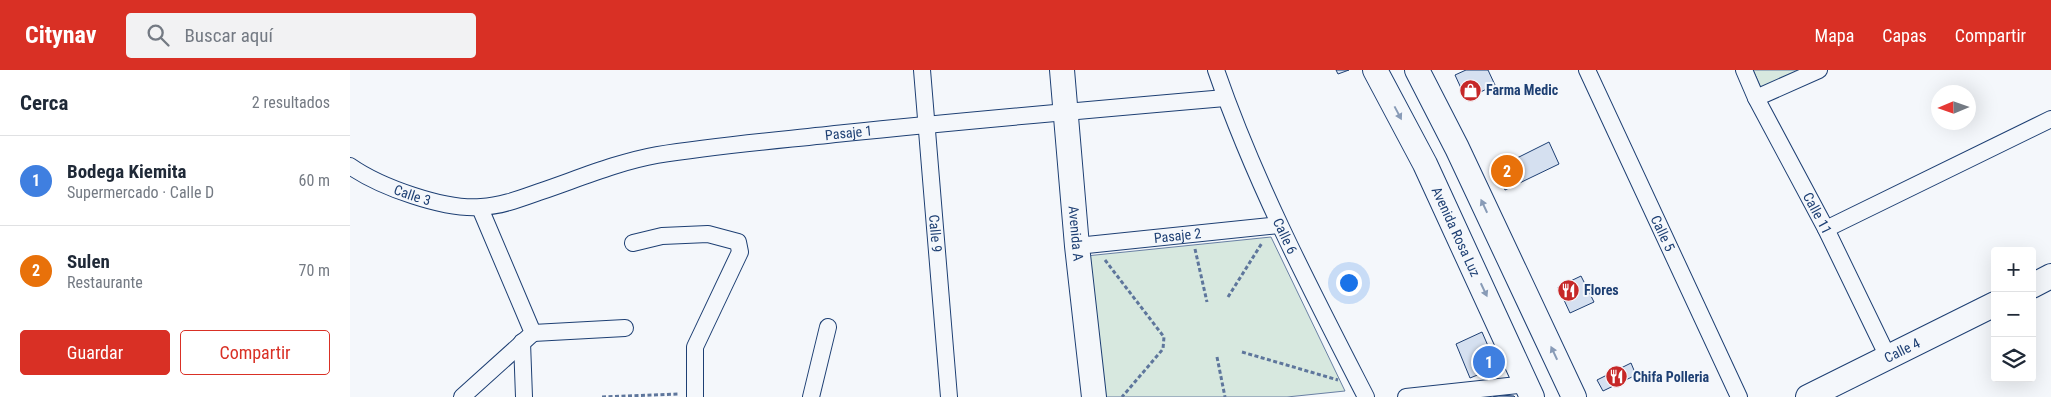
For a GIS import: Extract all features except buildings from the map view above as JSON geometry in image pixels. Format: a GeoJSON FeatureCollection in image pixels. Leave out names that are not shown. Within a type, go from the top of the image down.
{"type":"FeatureCollection","features":[{"type":"Feature","properties":{"kind":"street","name":"Calle 9"},"geometry":{"type":"LineString","coordinates":[[922,70],[928,124],[949,397]]}},
{"type":"Feature","properties":{"kind":"street","name":"Avenida A"},"geometry":{"type":"LineString","coordinates":[[1062,70],[1085,245],[1094,397]]}},
{"type":"Feature","properties":{"kind":"street","name":"Calle 6"},"geometry":{"type":"LineString","coordinates":[[1216,70],[1225,98],[1276,225],[1363,392]]}},
{"type":"Feature","properties":{"kind":"street","name":"Avenida Rosa Luz"},"geometry":{"type":"LineString","coordinates":[[1374,70],[1425,164],[1530,391]]}},
{"type":"Feature","properties":{"kind":"street"},"geometry":{"type":"LineString","coordinates":[[1417,70],[1457,148],[1574,397]]}},
{"type":"Feature","properties":{"kind":"street","name":"Calle 5"},"geometry":{"type":"LineString","coordinates":[[1587,70],[1739,397]]}},
{"type":"Feature","properties":{"kind":"street","name":"Calle 11"},"geometry":{"type":"LineString","coordinates":[[1744,70],[1756,98],[1826,229],[1888,358]]}},
{"type":"Feature","properties":{"kind":"street"},"geometry":{"type":"LineString","coordinates":[[1756,98],[1819,70]]}},
{"type":"Feature","properties":{"kind":"street","name":"Pasaje 1"},"geometry":{"type":"LineString","coordinates":[[480,208],[508,202],[612,167],[655,156],[732,145],[928,124],[1225,98]]}},
{"type":"Feature","properties":{"kind":"street"},"geometry":{"type":"LineString","coordinates":[[1826,229],[2051,119]]}},
{"type":"Feature","properties":{"kind":"street","name":"Calle 3"},"geometry":{"type":"LineString","coordinates":[[350,166],[383,184],[433,201],[480,208]]}},
{"type":"Feature","properties":{"kind":"street"},"geometry":{"type":"LineString","coordinates":[[480,208],[528,337],[524,397]]}},
{"type":"Feature","properties":{"kind":"street","name":"Pasaje 2"},"geometry":{"type":"LineString","coordinates":[[1085,245],[1276,225]]}},
{"type":"Feature","properties":{"kind":"street"},"geometry":{"type":"LineString","coordinates":[[633,243],[662,236],[708,234],[738,242],[740,246],[740,252],[695,347],[695,395]]}},
{"type":"Feature","properties":{"kind":"street"},"geometry":{"type":"LineString","coordinates":[[2036,284],[2051,276]]}},
{"type":"Feature","properties":{"kind":"street","name":"Calle 4"},"geometry":{"type":"LineString","coordinates":[[1808,397],[1991,306]]}},
{"type":"Feature","properties":{"kind":"street"},"geometry":{"type":"LineString","coordinates":[[811,397],[828,327]]}},
{"type":"Feature","properties":{"kind":"street"},"geometry":{"type":"LineString","coordinates":[[462,397],[528,337],[626,328]]}},
{"type":"Feature","properties":{"kind":"street"},"geometry":{"type":"LineString","coordinates":[[1406,397],[1530,391]]}},
{"type":"Feature","properties":{"kind":"path"},"geometry":{"type":"LineString","coordinates":[[1228,298],[1276,225]]}},
{"type":"Feature","properties":{"kind":"path"},"geometry":{"type":"LineString","coordinates":[[1192,234],[1207,302]]}},
{"type":"Feature","properties":{"kind":"path"},"geometry":{"type":"LineString","coordinates":[[1085,245],[1164,338],[1163,349],[1122,397]]}},
{"type":"Feature","properties":{"kind":"path"},"geometry":{"type":"LineString","coordinates":[[1242,352],[1363,392]]}},
{"type":"Feature","properties":{"kind":"path"},"geometry":{"type":"LineString","coordinates":[[1217,357],[1225,397]]}},
{"type":"Feature","properties":{"kind":"path"},"geometry":{"type":"LineString","coordinates":[[602,397],[695,395]]}},
{"type":"Feature","properties":{"kind":"shaded area"},"geometry":{"type":"Polygon","coordinates":[[[1753,70],[1806,70],[1762,90],[1753,70]]]}},
{"type":"Feature","properties":{"kind":"shaded area"},"geometry":{"type":"Polygon","coordinates":[[[1271,237],[1345,391],[1287,397],[1104,397],[1086,256],[1271,237]]]}},
{"type":"Feature","properties":{"kind":"place","name":"Farma Medic"},"geometry":{"type":"Point","coordinates":[1470,90]}},
{"type":"Feature","properties":{"kind":"place","name":"Sulen"},"geometry":{"type":"Point","coordinates":[1507,171]}},
{"type":"Feature","properties":{"kind":"place","name":"Flores"},"geometry":{"type":"Point","coordinates":[1568,290]}},
{"type":"Feature","properties":{"kind":"place","name":"Bodega Kiemita"},"geometry":{"type":"Point","coordinates":[1489,362]}},
{"type":"Feature","properties":{"kind":"place","name":"Chifa Polleria"},"geometry":{"type":"Point","coordinates":[1617,377]}}]}
